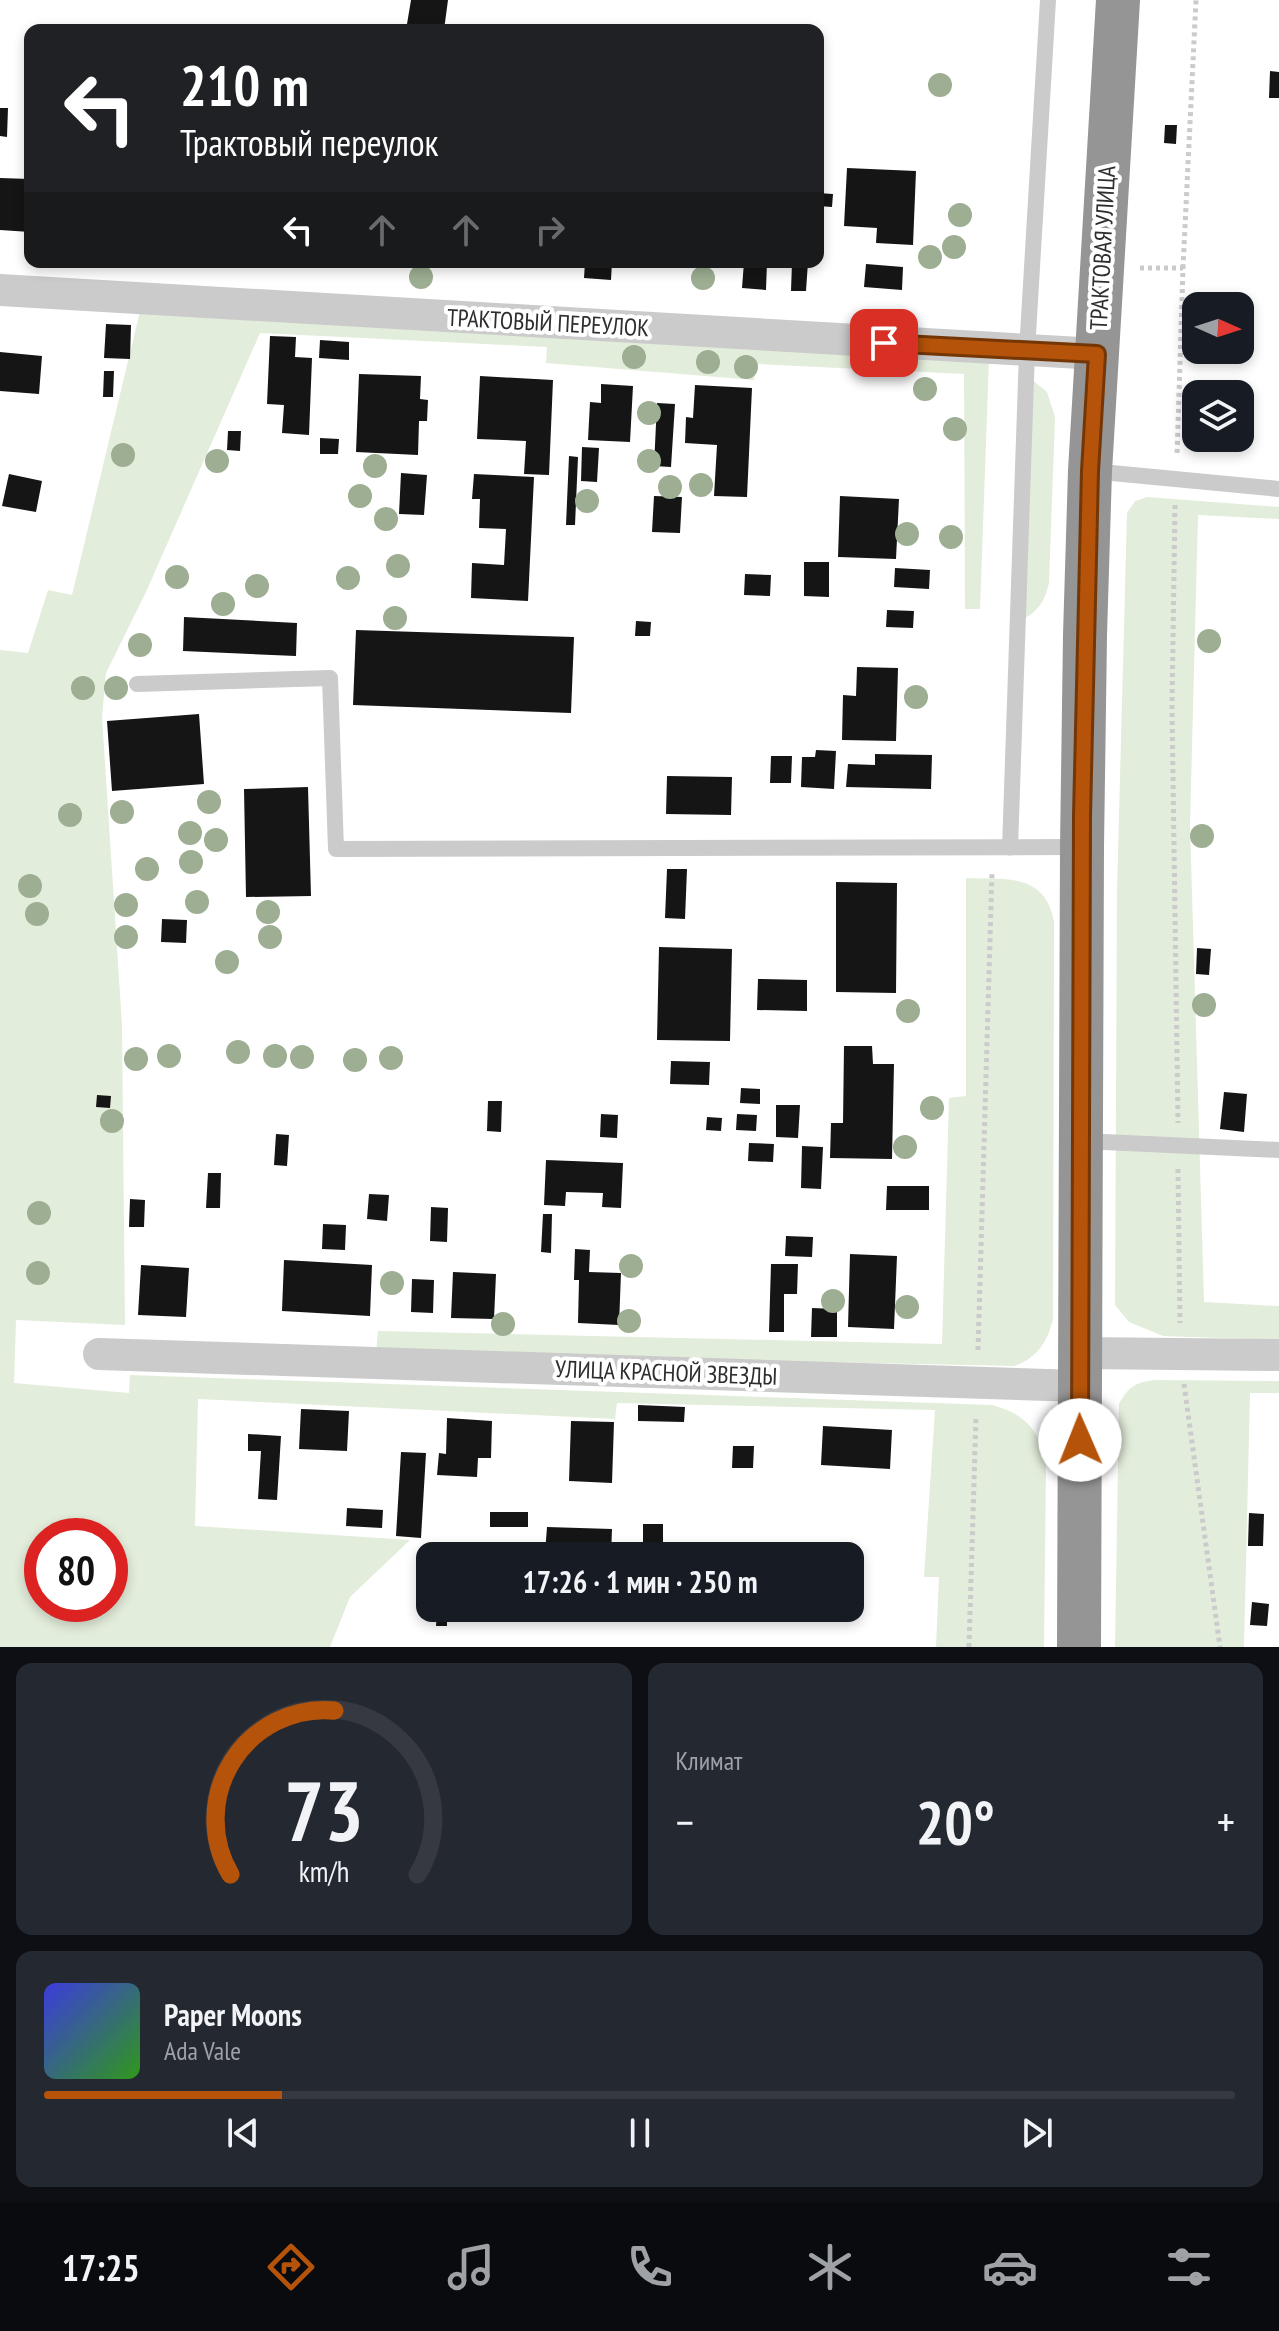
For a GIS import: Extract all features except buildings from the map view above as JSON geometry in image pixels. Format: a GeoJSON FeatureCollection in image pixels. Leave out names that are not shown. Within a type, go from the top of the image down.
{"type":"FeatureCollection","features":[{"type":"Feature","properties":{"kind":"highway","name":"ТРАКТОВАЯ УЛИЦА"},"geometry":{"type":"LineString","coordinates":[[1079,1647],[1082,847],[1090,471],[1118,0]]}},
{"type":"Feature","properties":{"kind":"street","name":"ТРАКТОВЫЙ ПЕРЕУЛОК"},"geometry":{"type":"LineString","coordinates":[[0,290],[1097,354]]}},
{"type":"Feature","properties":{"kind":"street","name":"УЛИЦА КРАСНОЙ ЗВЕЗДЫ"},"geometry":{"type":"LineString","coordinates":[[99,1354],[253,1359],[1080,1370],[1180,1355],[1279,1355]]}},
{"type":"Feature","properties":{"kind":"lane"},"geometry":{"type":"LineString","coordinates":[[1010,848],[1027,351],[1048,0]]}},
{"type":"Feature","properties":{"kind":"lane"},"geometry":{"type":"LineString","coordinates":[[1090,471],[1279,489]]}},
{"type":"Feature","properties":{"kind":"lane"},"geometry":{"type":"LineString","coordinates":[[137,684],[330,678],[336,849],[1082,847]]}},
{"type":"Feature","properties":{"kind":"lane"},"geometry":{"type":"LineString","coordinates":[[1081,1141],[1279,1150]]}},
{"type":"Feature","properties":{"kind":"path"},"geometry":{"type":"LineString","coordinates":[[1196,0],[1183,268],[1172,707],[1180,1355],[1220,1647]]}},
{"type":"Feature","properties":{"kind":"path"},"geometry":{"type":"LineString","coordinates":[[1102,268],[1183,268]]}},
{"type":"Feature","properties":{"kind":"green space"},"geometry":{"type":"Polygon","coordinates":[[[140,311],[989,359],[980,609],[965,609],[964,374],[757,364],[754,380],[546,363],[547,347],[260,333],[146,592],[106,673],[102,717],[122,1025],[125,1325],[16,1320],[14,1383],[129,1393],[130,1375],[992,1405],[1014,1413],[1029,1425],[1046,1464],[1044,1647],[936,1647],[939,1577],[924,1577],[935,1410],[617,1403],[615,1419],[198,1399],[195,1526],[410,1540],[350,1597],[330,1647],[0,1647],[0,650],[28,653],[48,590],[72,595],[140,311]]]}},
{"type":"Feature","properties":{"kind":"green space"},"geometry":{"type":"Polygon","coordinates":[[[1031,379],[1047,392],[1055,417],[1049,583],[1040,604],[1023,619],[1031,379]]]}},
{"type":"Feature","properties":{"kind":"green space"},"geometry":{"type":"Polygon","coordinates":[[[1147,497],[1279,507],[1279,519],[1198,515],[1190,825],[1204,1302],[1279,1306],[1279,1340],[1163,1336],[1129,1322],[1115,1305],[1117,892],[1127,513],[1135,501],[1147,497]]]}},
{"type":"Feature","properties":{"kind":"green space"},"geometry":{"type":"Polygon","coordinates":[[[966,878],[1009,880],[1032,886],[1049,905],[1054,921],[1053,1319],[1048,1335],[1035,1354],[1014,1366],[376,1353],[378,1331],[942,1344],[949,1098],[966,1096],[966,878]]]}},
{"type":"Feature","properties":{"kind":"green space"},"geometry":{"type":"Polygon","coordinates":[[[1155,1380],[1279,1381],[1279,1393],[1250,1393],[1244,1647],[1115,1647],[1119,1404],[1133,1386],[1155,1380]]]}},
{"type":"Feature","properties":{"kind":"route"},"geometry":{"type":"LineString","coordinates":[[884,343],[1097,354],[1090,471],[1082,816],[1080,1440]]}}]}
